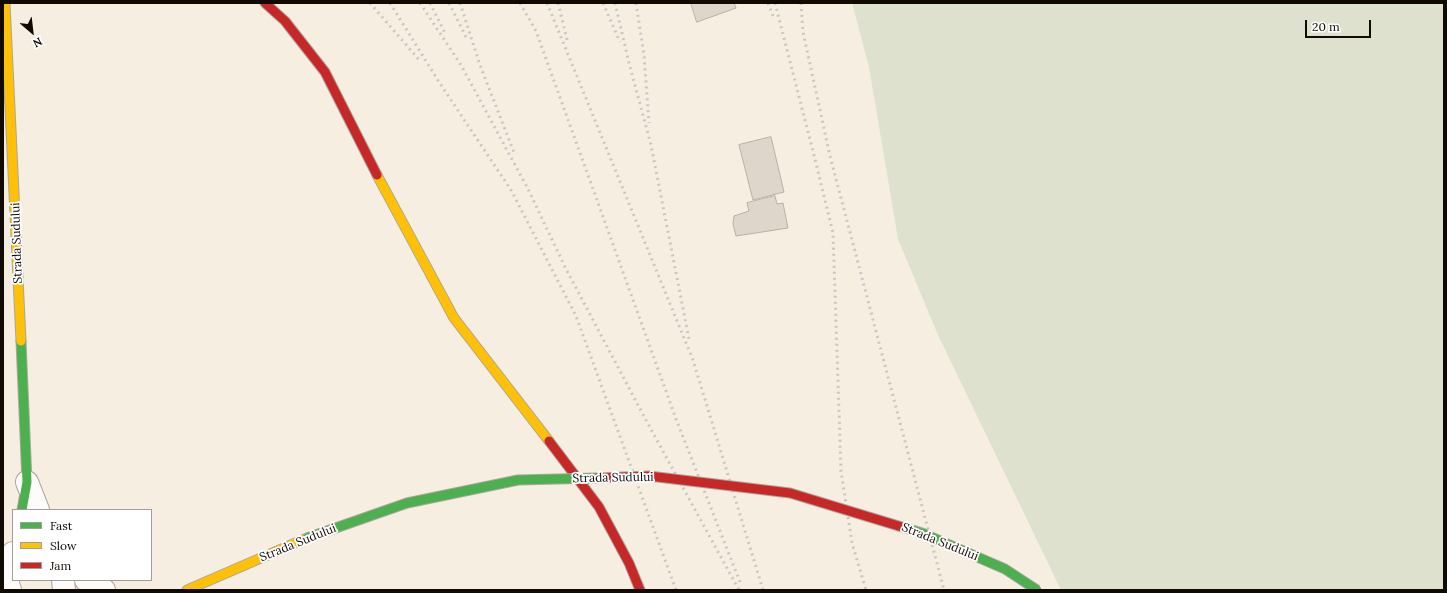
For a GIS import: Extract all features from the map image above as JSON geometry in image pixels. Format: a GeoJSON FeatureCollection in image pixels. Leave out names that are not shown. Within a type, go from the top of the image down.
{"type":"FeatureCollection","features":[{"type":"Feature","properties":{"kind":"street","name":"Strada Sudului"},"geometry":{"type":"LineString","coordinates":[[5,3],[27,482],[22,509]]}},
{"type":"Feature","properties":{"kind":"street"},"geometry":{"type":"LineString","coordinates":[[265,3],[285,21],[325,72],[376,173],[454,318],[599,506],[629,563],[640,590]]}},
{"type":"Feature","properties":{"kind":"street","name":"Strada Sudului"},"geometry":{"type":"LineString","coordinates":[[187,590],[307,538],[407,503],[518,480],[649,476],[790,493],[922,533],[1005,570],[1037,590]]}},
{"type":"Feature","properties":{"kind":"street","name":"Strada Sudului"},"geometry":{"type":"LineString","coordinates":[[27,482],[38,509]]}},
{"type":"Feature","properties":{"kind":"street"},"geometry":{"type":"LineString","coordinates":[[10,590],[6,577],[12,556]]}},
{"type":"Feature","properties":{"kind":"street"},"geometry":{"type":"LineString","coordinates":[[88,581],[104,590]]}},
{"type":"Feature","properties":{"kind":"green space"},"geometry":{"type":"Polygon","coordinates":[[[852,3],[1444,3],[1444,590],[1061,590],[938,335],[898,239],[869,67],[852,3]]]}},
{"type":"Feature","properties":{"kind":"building"},"geometry":{"type":"Polygon","coordinates":[[[691,3],[734,3],[736,8],[697,22],[691,3]]]}},
{"type":"Feature","properties":{"kind":"building"},"geometry":{"type":"Polygon","coordinates":[[[771,137],[784,192],[753,200],[739,145],[771,137]]]}},
{"type":"Feature","properties":{"kind":"building"},"geometry":{"type":"Polygon","coordinates":[[[775,196],[777,204],[783,203],[788,228],[736,236],[733,224],[734,216],[749,211],[747,203],[775,196]]]}},
{"type":"Feature","properties":{"kind":"railway"},"geometry":{"type":"LineString","coordinates":[[370,3],[421,62]]}},
{"type":"Feature","properties":{"kind":"railway"},"geometry":{"type":"LineString","coordinates":[[390,3],[439,82],[511,190],[576,316],[676,590]]}},
{"type":"Feature","properties":{"kind":"railway"},"geometry":{"type":"LineString","coordinates":[[420,3],[461,65],[528,189],[566,269],[647,422],[739,590]]}},
{"type":"Feature","properties":{"kind":"railway"},"geometry":{"type":"LineString","coordinates":[[430,3],[445,33]]}},
{"type":"Feature","properties":{"kind":"railway"},"geometry":{"type":"LineString","coordinates":[[449,3],[467,39]]}},
{"type":"Feature","properties":{"kind":"railway"},"geometry":{"type":"LineString","coordinates":[[460,3],[480,65],[515,155]]}},
{"type":"Feature","properties":{"kind":"railway"},"geometry":{"type":"LineString","coordinates":[[520,3],[536,31],[676,419],[740,582]]}},
{"type":"Feature","properties":{"kind":"railway"},"geometry":{"type":"LineString","coordinates":[[547,3],[693,360],[763,590]]}},
{"type":"Feature","properties":{"kind":"railway"},"geometry":{"type":"LineString","coordinates":[[558,3],[568,43]]}},
{"type":"Feature","properties":{"kind":"railway"},"geometry":{"type":"LineString","coordinates":[[603,3],[620,42]]}},
{"type":"Feature","properties":{"kind":"railway"},"geometry":{"type":"LineString","coordinates":[[615,3],[651,145],[689,339]]}},
{"type":"Feature","properties":{"kind":"railway"},"geometry":{"type":"LineString","coordinates":[[636,3],[644,55],[649,123]]}},
{"type":"Feature","properties":{"kind":"railway"},"geometry":{"type":"LineString","coordinates":[[768,3],[773,16]]}},
{"type":"Feature","properties":{"kind":"railway"},"geometry":{"type":"LineString","coordinates":[[775,3],[833,233],[841,471],[852,543],[866,590]]}},
{"type":"Feature","properties":{"kind":"railway"},"geometry":{"type":"LineString","coordinates":[[801,3],[803,32],[830,156],[944,590]]}},
{"type":"Feature","properties":{"kind":"traffic: fast"},"geometry":{"type":"LineString","coordinates":[[21,341],[27,482],[22,509]]}},
{"type":"Feature","properties":{"kind":"traffic: fast"},"geometry":{"type":"LineString","coordinates":[[307,538],[407,503],[518,480],[597,478]]}},
{"type":"Feature","properties":{"kind":"traffic: fast"},"geometry":{"type":"LineString","coordinates":[[902,527],[922,533],[1005,569],[1037,590]]}},
{"type":"Feature","properties":{"kind":"traffic: slow"},"geometry":{"type":"LineString","coordinates":[[5,3],[21,341]]}},
{"type":"Feature","properties":{"kind":"traffic: slow"},"geometry":{"type":"LineString","coordinates":[[377,175],[454,318],[549,441]]}},
{"type":"Feature","properties":{"kind":"traffic: slow"},"geometry":{"type":"LineString","coordinates":[[187,590],[307,538]]}},
{"type":"Feature","properties":{"kind":"traffic: jam"},"geometry":{"type":"LineString","coordinates":[[265,3],[285,21],[325,72],[377,175]]}},
{"type":"Feature","properties":{"kind":"traffic: jam"},"geometry":{"type":"LineString","coordinates":[[549,441],[599,507],[629,563],[640,590]]}},
{"type":"Feature","properties":{"kind":"traffic: jam"},"geometry":{"type":"LineString","coordinates":[[597,478],[649,476],[790,493],[902,527]]}}]}
